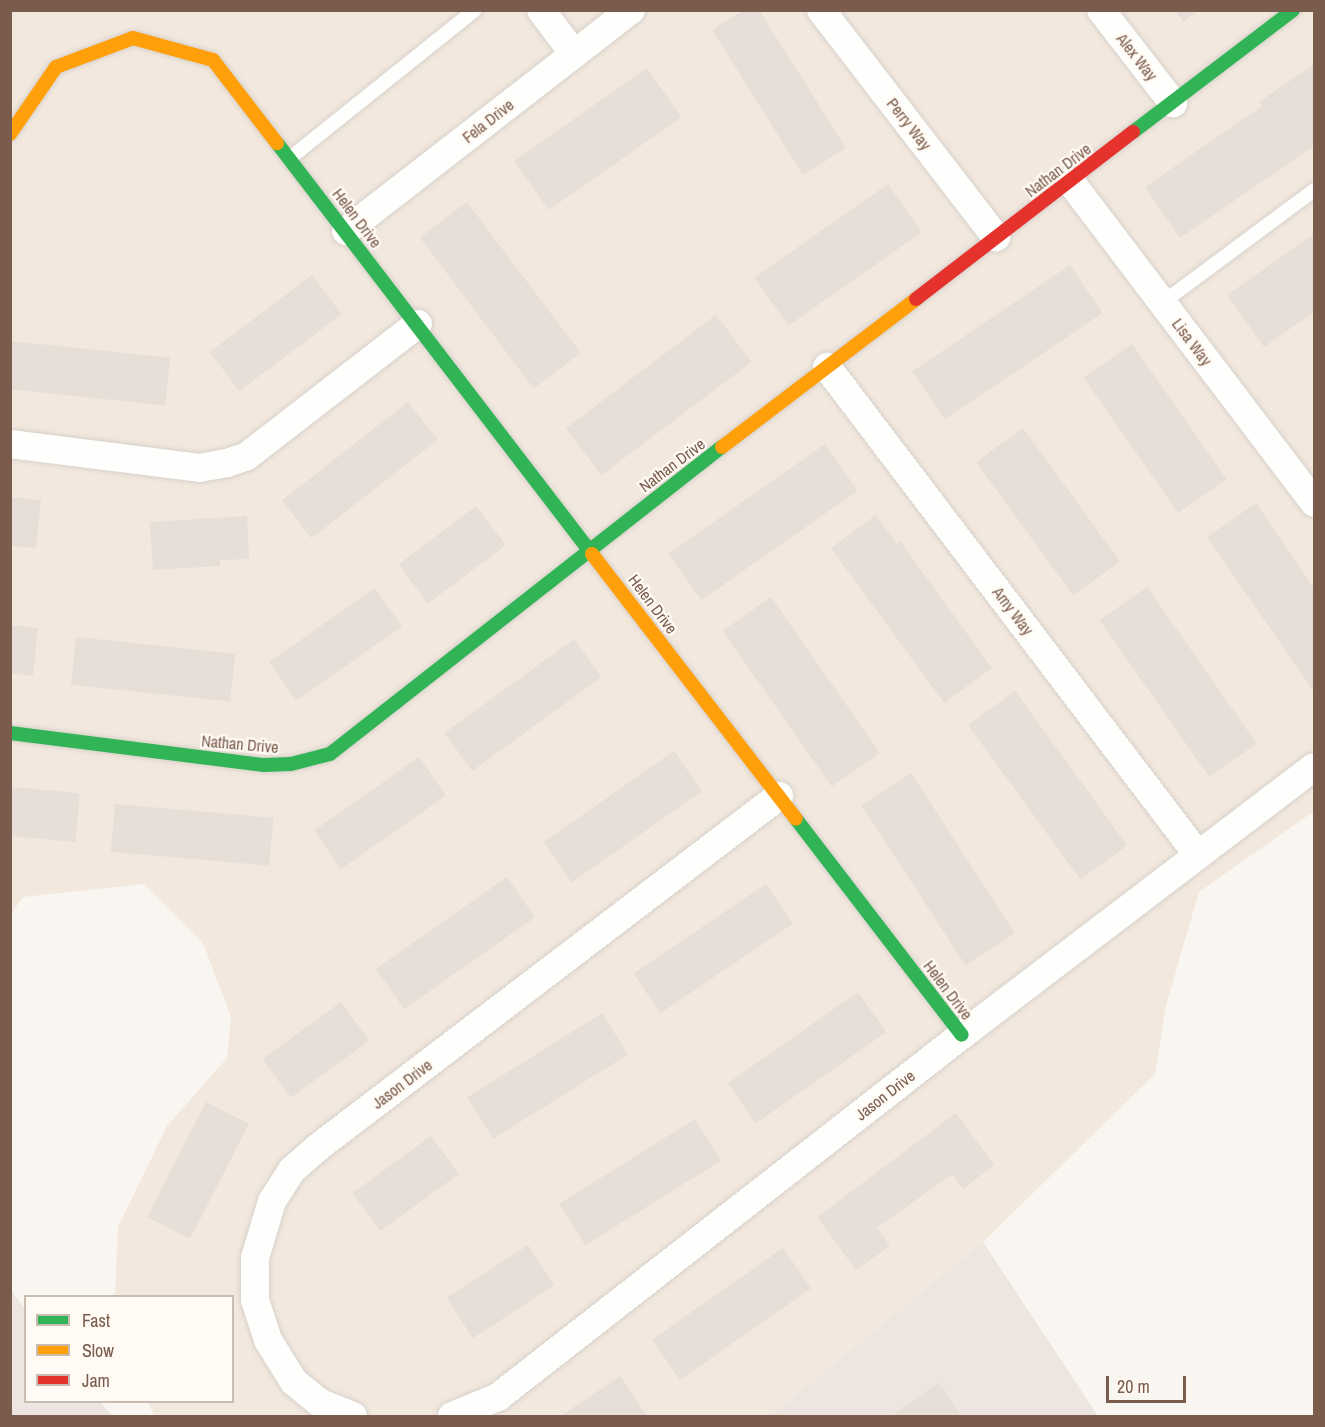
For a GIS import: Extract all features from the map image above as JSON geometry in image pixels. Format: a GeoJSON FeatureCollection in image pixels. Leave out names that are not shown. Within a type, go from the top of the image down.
{"type":"FeatureCollection","features":[{"type":"Feature","properties":{"kind":"street"},"geometry":{"type":"LineString","coordinates":[[541,10],[574,54]]}},
{"type":"Feature","properties":{"kind":"street","name":"Fela Drive"},"geometry":{"type":"LineString","coordinates":[[346,231],[631,10]]}},
{"type":"Feature","properties":{"kind":"street","name":"Perry Way"},"geometry":{"type":"LineString","coordinates":[[821,10],[996,237]]}},
{"type":"Feature","properties":{"kind":"street","name":"Alex Way"},"geometry":{"type":"LineString","coordinates":[[1101,10],[1173,103]]}},
{"type":"Feature","properties":{"kind":"street","name":"Nathan Drive"},"geometry":{"type":"LineString","coordinates":[[10,733],[264,765],[291,764],[330,754],[590,549],[1293,10]]}},
{"type":"Feature","properties":{"kind":"street","name":"Helen Drive"},"geometry":{"type":"LineString","coordinates":[[10,134],[56,67],[133,38],[213,60],[962,1035]]}},
{"type":"Feature","properties":{"kind":"street","name":"Lisa Way"},"geometry":{"type":"LineString","coordinates":[[1070,181],[1314,503]]}},
{"type":"Feature","properties":{"kind":"street"},"geometry":{"type":"LineString","coordinates":[[10,444],[199,468],[227,463],[247,456],[418,324]]}},
{"type":"Feature","properties":{"kind":"street","name":"Amy Way"},"geometry":{"type":"LineString","coordinates":[[828,367],[1198,855]]}},
{"type":"Feature","properties":{"kind":"street","name":"Jason Drive"},"geometry":{"type":"LineString","coordinates":[[452,1416],[498,1397],[962,1035],[1314,767]]}},
{"type":"Feature","properties":{"kind":"street","name":"Jason Drive"},"geometry":{"type":"LineString","coordinates":[[353,1416],[320,1403],[294,1383],[268,1340],[255,1299],[255,1258],[272,1201],[292,1170],[317,1148],[779,796]]}},
{"type":"Feature","properties":{"kind":"lane"},"geometry":{"type":"LineString","coordinates":[[290,158],[475,10]]}},
{"type":"Feature","properties":{"kind":"lane"},"geometry":{"type":"LineString","coordinates":[[1162,303],[1314,190]]}},
{"type":"Feature","properties":{"kind":"shaded area"},"geometry":{"type":"Polygon","coordinates":[[[11,11],[1314,11],[1314,811],[1199,892],[1166,1005],[1155,1074],[983,1242],[770,1416],[154,1416],[148,1403],[234,1403],[234,1295],[115,1295],[118,1227],[167,1126],[227,1058],[231,1017],[203,943],[144,884],[23,897],[11,914],[11,11]]]}},
{"type":"Feature","properties":{"kind":"shaded area"},"geometry":{"type":"Polygon","coordinates":[[[983,1242],[1098,1416],[770,1416],[983,1242]]]}},
{"type":"Feature","properties":{"kind":"shaded area"},"geometry":{"type":"Polygon","coordinates":[[[11,1290],[24,1308],[24,1403],[101,1403],[113,1416],[11,1416],[11,1290]]]}},
{"type":"Feature","properties":{"kind":"building"},"geometry":{"type":"Polygon","coordinates":[[[744,10],[759,10],[846,148],[803,175],[712,30],[744,10]]]}},
{"type":"Feature","properties":{"kind":"building"},"geometry":{"type":"Polygon","coordinates":[[[1175,10],[1199,10],[1183,22],[1175,10]]]}},
{"type":"Feature","properties":{"kind":"building"},"geometry":{"type":"Polygon","coordinates":[[[1314,64],[1314,146],[1180,238],[1145,187],[1262,106],[1259,102],[1314,64]]]}},
{"type":"Feature","properties":{"kind":"building"},"geometry":{"type":"Polygon","coordinates":[[[647,68],[681,117],[549,210],[514,161],[647,68]]]}},
{"type":"Feature","properties":{"kind":"building"},"geometry":{"type":"Polygon","coordinates":[[[888,184],[922,232],[788,326],[754,277],[888,184]]]}},
{"type":"Feature","properties":{"kind":"building"},"geometry":{"type":"Polygon","coordinates":[[[467,202],[581,353],[534,388],[420,238],[467,202]]]}},
{"type":"Feature","properties":{"kind":"building"},"geometry":{"type":"Polygon","coordinates":[[[1314,234],[1314,312],[1264,347],[1227,295],[1314,234]]]}},
{"type":"Feature","properties":{"kind":"building"},"geometry":{"type":"Polygon","coordinates":[[[1070,265],[1102,313],[945,419],[912,371],[1070,265]]]}},
{"type":"Feature","properties":{"kind":"building"},"geometry":{"type":"Polygon","coordinates":[[[312,275],[341,314],[239,391],[210,352],[312,275]]]}},
{"type":"Feature","properties":{"kind":"building"},"geometry":{"type":"Polygon","coordinates":[[[716,315],[752,362],[601,475],[566,428],[716,315]]]}},
{"type":"Feature","properties":{"kind":"building"},"geometry":{"type":"Polygon","coordinates":[[[11,341],[170,358],[165,405],[10,389],[11,341]]]}},
{"type":"Feature","properties":{"kind":"building"},"geometry":{"type":"Polygon","coordinates":[[[1132,344],[1227,479],[1178,513],[1084,378],[1132,344]]]}},
{"type":"Feature","properties":{"kind":"building"},"geometry":{"type":"Polygon","coordinates":[[[408,402],[438,440],[311,538],[282,501],[408,402]]]}},
{"type":"Feature","properties":{"kind":"building"},"geometry":{"type":"Polygon","coordinates":[[[1023,428],[1120,561],[1073,596],[976,462],[1023,428]]]}},
{"type":"Feature","properties":{"kind":"building"},"geometry":{"type":"Polygon","coordinates":[[[825,444],[858,491],[701,600],[669,554],[825,444]]]}},
{"type":"Feature","properties":{"kind":"building"},"geometry":{"type":"Polygon","coordinates":[[[10,497],[41,500],[36,548],[10,546],[10,497]]]}},
{"type":"Feature","properties":{"kind":"building"},"geometry":{"type":"Polygon","coordinates":[[[1256,503],[1314,588],[1314,692],[1207,537],[1256,503]]]}},
{"type":"Feature","properties":{"kind":"building"},"geometry":{"type":"Polygon","coordinates":[[[476,506],[505,545],[428,604],[399,564],[476,506]]]}},
{"type":"Feature","properties":{"kind":"building"},"geometry":{"type":"Polygon","coordinates":[[[876,515],[897,544],[900,541],[992,668],[944,703],[831,548],[876,515]]]}},
{"type":"Feature","properties":{"kind":"building"},"geometry":{"type":"Polygon","coordinates":[[[247,516],[249,559],[220,560],[220,566],[153,570],[150,522],[247,516]]]}},
{"type":"Feature","properties":{"kind":"building"},"geometry":{"type":"Polygon","coordinates":[[[1147,587],[1257,743],[1209,777],[1099,620],[1147,587]]]}},
{"type":"Feature","properties":{"kind":"building"},"geometry":{"type":"Polygon","coordinates":[[[375,588],[402,627],[296,700],[269,662],[375,588]]]}},
{"type":"Feature","properties":{"kind":"building"},"geometry":{"type":"Polygon","coordinates":[[[771,597],[880,753],[832,786],[723,631],[771,597]]]}},
{"type":"Feature","properties":{"kind":"building"},"geometry":{"type":"Polygon","coordinates":[[[10,625],[38,628],[33,676],[10,673],[10,625]]]}},
{"type":"Feature","properties":{"kind":"building"},"geometry":{"type":"Polygon","coordinates":[[[76,637],[235,654],[230,701],[71,685],[76,637]]]}},
{"type":"Feature","properties":{"kind":"building"},"geometry":{"type":"Polygon","coordinates":[[[574,639],[602,677],[472,771],[445,733],[574,639]]]}},
{"type":"Feature","properties":{"kind":"building"},"geometry":{"type":"Polygon","coordinates":[[[1015,691],[1127,846],[1080,880],[968,725],[1015,691]]]}},
{"type":"Feature","properties":{"kind":"building"},"geometry":{"type":"Polygon","coordinates":[[[674,751],[702,791],[572,882],[544,842],[674,751]]]}},
{"type":"Feature","properties":{"kind":"building"},"geometry":{"type":"Polygon","coordinates":[[[419,757],[446,796],[341,869],[314,830],[419,757]]]}},
{"type":"Feature","properties":{"kind":"building"},"geometry":{"type":"Polygon","coordinates":[[[911,773],[1015,933],[966,965],[862,805],[911,773]]]}},
{"type":"Feature","properties":{"kind":"building"},"geometry":{"type":"Polygon","coordinates":[[[10,787],[80,793],[75,842],[10,836],[10,787]]]}},
{"type":"Feature","properties":{"kind":"building"},"geometry":{"type":"Polygon","coordinates":[[[115,804],[273,818],[269,866],[111,852],[115,804]]]}},
{"type":"Feature","properties":{"kind":"building"},"geometry":{"type":"Polygon","coordinates":[[[507,877],[535,917],[404,1009],[376,969],[507,877]]]}},
{"type":"Feature","properties":{"kind":"building"},"geometry":{"type":"Polygon","coordinates":[[[766,884],[793,924],[660,1013],[633,973],[766,884]]]}},
{"type":"Feature","properties":{"kind":"building"},"geometry":{"type":"Polygon","coordinates":[[[858,992],[886,1032],[756,1123],[728,1083],[858,992]]]}},
{"type":"Feature","properties":{"kind":"building"},"geometry":{"type":"Polygon","coordinates":[[[341,1002],[369,1041],[291,1098],[263,1059],[341,1002]]]}},
{"type":"Feature","properties":{"kind":"building"},"geometry":{"type":"Polygon","coordinates":[[[602,1013],[628,1055],[493,1139],[467,1097],[602,1013]]]}},
{"type":"Feature","properties":{"kind":"building"},"geometry":{"type":"Polygon","coordinates":[[[206,1102],[249,1124],[190,1239],[147,1217],[206,1102]]]}},
{"type":"Feature","properties":{"kind":"building"},"geometry":{"type":"Polygon","coordinates":[[[956,1113],[994,1165],[963,1189],[952,1174],[877,1228],[890,1246],[856,1270],[817,1217],[956,1113]]]}},
{"type":"Feature","properties":{"kind":"building"},"geometry":{"type":"Polygon","coordinates":[[[695,1119],[721,1161],[585,1245],[559,1204],[695,1119]]]}},
{"type":"Feature","properties":{"kind":"building"},"geometry":{"type":"Polygon","coordinates":[[[431,1136],[459,1174],[380,1231],[353,1193],[431,1136]]]}},
{"type":"Feature","properties":{"kind":"building"},"geometry":{"type":"Polygon","coordinates":[[[528,1245],[554,1285],[473,1338],[447,1298],[528,1245]]]}},
{"type":"Feature","properties":{"kind":"building"},"geometry":{"type":"Polygon","coordinates":[[[783,1248],[811,1288],[680,1380],[652,1340],[783,1248]]]}},
{"type":"Feature","properties":{"kind":"building"},"geometry":{"type":"Polygon","coordinates":[[[620,1376],[647,1416],[561,1416],[620,1376]]]}},
{"type":"Feature","properties":{"kind":"building"},"geometry":{"type":"Polygon","coordinates":[[[938,1383],[962,1416],[892,1416],[938,1383]]]}},
{"type":"Feature","properties":{"kind":"traffic: fast"},"geometry":{"type":"LineString","coordinates":[[1133,132],[1293,10]]}},
{"type":"Feature","properties":{"kind":"traffic: fast"},"geometry":{"type":"LineString","coordinates":[[277,143],[592,554]]}},
{"type":"Feature","properties":{"kind":"traffic: fast"},"geometry":{"type":"LineString","coordinates":[[10,733],[264,765],[291,764],[330,754],[722,447]]}},
{"type":"Feature","properties":{"kind":"traffic: fast"},"geometry":{"type":"LineString","coordinates":[[796,819],[962,1035]]}},
{"type":"Feature","properties":{"kind":"traffic: slow"},"geometry":{"type":"LineString","coordinates":[[10,134],[56,67],[133,38],[213,60],[277,143]]}},
{"type":"Feature","properties":{"kind":"traffic: slow"},"geometry":{"type":"LineString","coordinates":[[722,447],[916,299]]}},
{"type":"Feature","properties":{"kind":"traffic: slow"},"geometry":{"type":"LineString","coordinates":[[592,554],[796,819]]}},
{"type":"Feature","properties":{"kind":"traffic: jam"},"geometry":{"type":"LineString","coordinates":[[916,299],[1133,132]]}}]}
